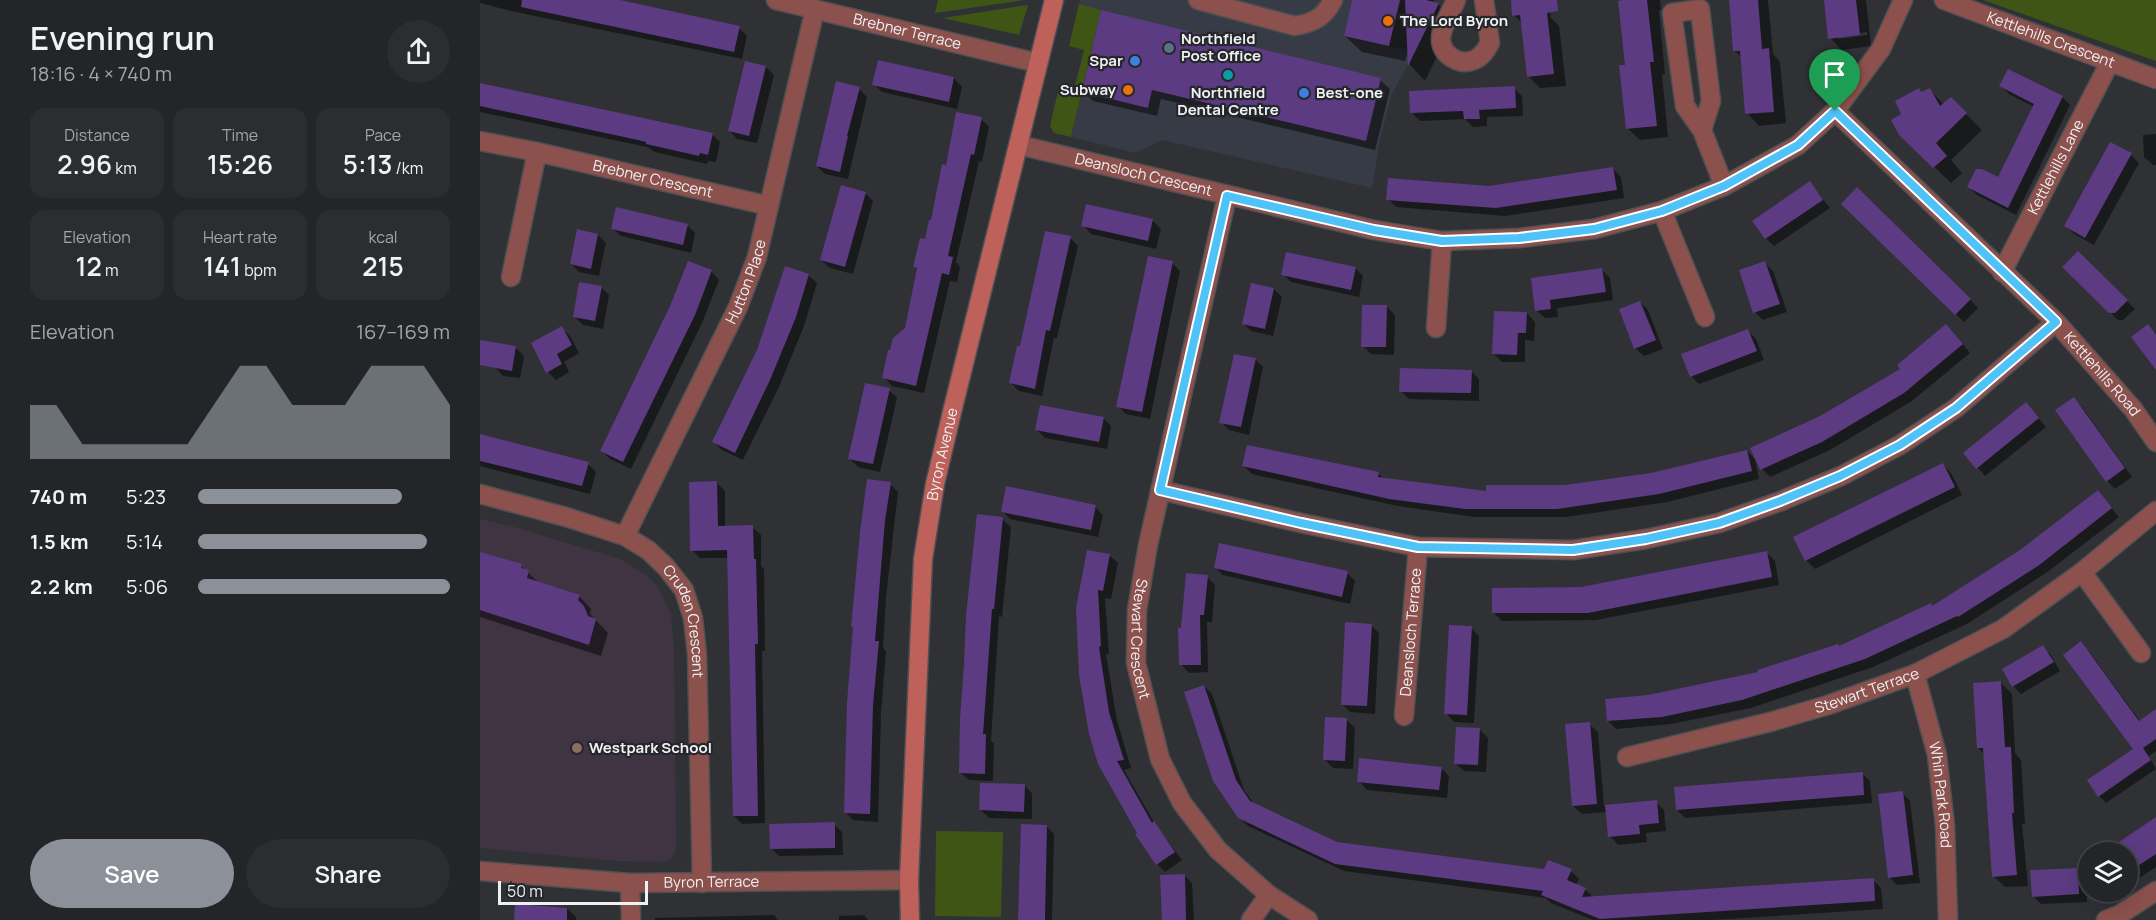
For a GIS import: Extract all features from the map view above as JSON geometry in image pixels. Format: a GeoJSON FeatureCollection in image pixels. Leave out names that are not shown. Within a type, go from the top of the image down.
{"type":"FeatureCollection","features":[{"type":"Feature","properties":{"kind":"street","name":"Brebner Terrace"},"geometry":{"type":"LineString","coordinates":[[776,0],[1038,63]]}},
{"type":"Feature","properties":{"kind":"street","name":"Byron Avenue"},"geometry":{"type":"LineString","coordinates":[[910,920],[909,880],[923,559],[935,484],[1054,0]]}},
{"type":"Feature","properties":{"kind":"street"},"geometry":{"type":"LineString","coordinates":[[1198,0],[1295,27],[1311,23],[1323,15],[1333,0]]}},
{"type":"Feature","properties":{"kind":"street"},"geometry":{"type":"LineString","coordinates":[[1456,0],[1441,33],[1441,40],[1443,47],[1452,58],[1466,62],[1480,56],[1490,43],[1484,0]]}},
{"type":"Feature","properties":{"kind":"street","name":"Deansloch Crescent"},"geometry":{"type":"LineString","coordinates":[[1019,145],[1374,230],[1442,241],[1519,238],[1583,230],[1662,211],[1724,186],[1798,145],[1835,111],[1881,49],[1903,0]]}},
{"type":"Feature","properties":{"kind":"street","name":"Kettlehills Crescent"},"geometry":{"type":"LineString","coordinates":[[1944,0],[2156,80]]}},
{"type":"Feature","properties":{"kind":"street","name":"Hutton Place"},"geometry":{"type":"LineString","coordinates":[[625,536],[738,307],[757,257],[815,9]]}},
{"type":"Feature","properties":{"kind":"street"},"geometry":{"type":"LineString","coordinates":[[1702,130],[1712,101],[1700,9],[1672,13],[1685,106],[1702,130],[1724,186]]}},
{"type":"Feature","properties":{"kind":"street","name":"Kettlehills Lane"},"geometry":{"type":"LineString","coordinates":[[2002,272],[2110,62]]}},
{"type":"Feature","properties":{"kind":"street","name":"Kettlehills Road"},"geometry":{"type":"LineString","coordinates":[[1835,111],[2056,322],[2133,409],[2156,442]]}},
{"type":"Feature","properties":{"kind":"street","name":"Brebner Crescent"},"geometry":{"type":"LineString","coordinates":[[480,141],[769,206]]}},
{"type":"Feature","properties":{"kind":"street"},"geometry":{"type":"LineString","coordinates":[[511,277],[537,152]]}},
{"type":"Feature","properties":{"kind":"street","name":"Stewart Crescent"},"geometry":{"type":"LineString","coordinates":[[1227,196],[1160,490],[1137,610],[1136,663],[1160,759],[1182,803],[1218,850],[1269,895],[1308,920]]}},
{"type":"Feature","properties":{"kind":"street"},"geometry":{"type":"LineString","coordinates":[[1662,211],[1705,317]]}},
{"type":"Feature","properties":{"kind":"street"},"geometry":{"type":"LineString","coordinates":[[1436,328],[1442,241]]}},
{"type":"Feature","properties":{"kind":"street","name":"Deansloch Terrace"},"geometry":{"type":"LineString","coordinates":[[1160,490],[1301,523],[1418,547],[1573,550],[1646,539],[1719,523],[1780,501],[1840,476],[1900,445],[1956,408],[2056,322]]}},
{"type":"Feature","properties":{"kind":"street","name":"Cruden Crescent"},"geometry":{"type":"LineString","coordinates":[[480,494],[566,517],[625,536],[648,550],[666,567],[684,590],[693,618],[697,654],[702,883]]}},
{"type":"Feature","properties":{"kind":"street","name":"Stewart Terrace"},"geometry":{"type":"LineString","coordinates":[[1627,756],[1770,722],[1828,705],[1915,674],[2003,629],[2082,572],[2156,511]]}},
{"type":"Feature","properties":{"kind":"street","name":"Deansloch Terrace"},"geometry":{"type":"LineString","coordinates":[[1404,716],[1418,547]]}},
{"type":"Feature","properties":{"kind":"street"},"geometry":{"type":"LineString","coordinates":[[2082,572],[2141,653]]}},
{"type":"Feature","properties":{"kind":"street","name":"Whin Park Road"},"geometry":{"type":"LineString","coordinates":[[1915,674],[1936,755],[1945,826],[1948,920]]}},
{"type":"Feature","properties":{"kind":"street","name":"Byron Terrace"},"geometry":{"type":"LineString","coordinates":[[480,870],[630,883],[909,880]]}},
{"type":"Feature","properties":{"kind":"street"},"geometry":{"type":"LineString","coordinates":[[630,883],[631,920]]}},
{"type":"Feature","properties":{"kind":"street"},"geometry":{"type":"LineString","coordinates":[[2106,920],[2119,915],[2156,891]]}},
{"type":"Feature","properties":{"kind":"street"},"geometry":{"type":"LineString","coordinates":[[1251,920],[1269,895]]}},
{"type":"Feature","properties":{"kind":"shaded area"},"geometry":{"type":"Polygon","coordinates":[[[1080,0],[1352,0],[1344,36],[1415,52],[1392,94],[1380,140],[1372,188],[1162,140],[1135,153],[1071,137],[1101,11],[1079,4],[1080,0]]]}},
{"type":"Feature","properties":{"kind":"shaded area","name":"Westpark School"},"geometry":{"type":"Polygon","coordinates":[[[480,519],[620,559],[647,576],[659,588],[671,615],[674,649],[676,852],[670,859],[662,862],[618,861],[480,848],[480,519]]]}},
{"type":"Feature","properties":{"kind":"green space"},"geometry":{"type":"Polygon","coordinates":[[[938,0],[1024,0],[935,13],[938,0]]]}},
{"type":"Feature","properties":{"kind":"green space"},"geometry":{"type":"Polygon","coordinates":[[[1983,0],[2156,0],[2156,61],[1983,0]]]}},
{"type":"Feature","properties":{"kind":"green space"},"geometry":{"type":"Polygon","coordinates":[[[1079,4],[1101,10],[1071,137],[1054,133],[1050,126],[1060,83],[1075,86],[1084,50],[1069,46],[1079,4]]]}},
{"type":"Feature","properties":{"kind":"green space"},"geometry":{"type":"Polygon","coordinates":[[[1028,5],[1019,35],[943,18],[1028,5]]]}},
{"type":"Feature","properties":{"kind":"green space"},"geometry":{"type":"Polygon","coordinates":[[[936,831],[1003,832],[1001,917],[935,916],[936,831]]]}},
{"type":"Feature","properties":{"kind":"building"},"geometry":{"type":"Polygon","coordinates":[[[522,0],[620,0],[740,26],[734,52],[521,7],[522,0]]]}},
{"type":"Feature","properties":{"kind":"building"},"geometry":{"type":"Polygon","coordinates":[[[1352,0],[1400,0],[1389,46],[1344,36],[1352,0]]]}},
{"type":"Feature","properties":{"kind":"building"},"geometry":{"type":"Polygon","coordinates":[[[1405,0],[1426,0],[1439,3],[1408,66],[1405,0]]]}},
{"type":"Feature","properties":{"kind":"building"},"geometry":{"type":"Polygon","coordinates":[[[1511,0],[1557,0],[1558,11],[1547,13],[1554,74],[1527,77],[1520,15],[1512,16],[1511,0]]]}},
{"type":"Feature","properties":{"kind":"building"},"geometry":{"type":"Polygon","coordinates":[[[1647,0],[1654,62],[1650,62],[1657,126],[1626,129],[1619,65],[1625,65],[1618,1],[1647,0]]]}},
{"type":"Feature","properties":{"kind":"building"},"geometry":{"type":"Polygon","coordinates":[[[1729,0],[1758,0],[1762,49],[1769,48],[1774,112],[1745,114],[1740,51],[1733,51],[1729,0]]]}},
{"type":"Feature","properties":{"kind":"building"},"geometry":{"type":"Polygon","coordinates":[[[1824,0],[1856,0],[1860,35],[1828,39],[1824,0]]]}},
{"type":"Feature","properties":{"kind":"building"},"geometry":{"type":"Polygon","coordinates":[[[1101,10],[1381,78],[1366,141],[1152,90],[1148,108],[1082,92],[1101,10]]]}},
{"type":"Feature","properties":{"kind":"building"},"geometry":{"type":"Polygon","coordinates":[[[878,60],[954,77],[949,102],[872,85],[878,60]]]}},
{"type":"Feature","properties":{"kind":"building"},"geometry":{"type":"Polygon","coordinates":[[[745,61],[766,66],[749,136],[728,131],[745,61]]]}},
{"type":"Feature","properties":{"kind":"building"},"geometry":{"type":"Polygon","coordinates":[[[2008,69],[2063,96],[2008,208],[1967,187],[1976,169],[1982,169],[1998,177],[2034,104],[1999,86],[2008,69]]]}},
{"type":"Feature","properties":{"kind":"building"},"geometry":{"type":"Polygon","coordinates":[[[836,81],[860,87],[840,172],[816,166],[836,81]]]}},
{"type":"Feature","properties":{"kind":"building"},"geometry":{"type":"Polygon","coordinates":[[[480,83],[713,133],[708,155],[700,153],[699,156],[646,144],[638,140],[480,106],[480,83]]]}},
{"type":"Feature","properties":{"kind":"building"},"geometry":{"type":"Polygon","coordinates":[[[1515,86],[1516,108],[1479,110],[1480,119],[1464,119],[1463,111],[1410,113],[1409,91],[1515,86]]]}},
{"type":"Feature","properties":{"kind":"building"},"geometry":{"type":"Polygon","coordinates":[[[1919,88],[1921,92],[1930,88],[1940,106],[1951,97],[1967,113],[1936,143],[1947,156],[1933,168],[1899,135],[1891,120],[1901,114],[1895,101],[1919,88]]]}},
{"type":"Feature","properties":{"kind":"building"},"geometry":{"type":"Polygon","coordinates":[[[956,112],[982,117],[974,155],[971,154],[948,256],[953,257],[949,275],[942,273],[916,386],[882,378],[893,338],[905,328],[917,268],[913,267],[920,238],[925,239],[929,220],[931,220],[942,164],[946,165],[956,112]]]}},
{"type":"Feature","properties":{"kind":"building"},"geometry":{"type":"Polygon","coordinates":[[[2110,142],[2132,153],[2085,238],[2064,226],[2110,142]]]}},
{"type":"Feature","properties":{"kind":"building"},"geometry":{"type":"Polygon","coordinates":[[[1613,167],[1617,190],[1496,208],[1386,200],[1388,178],[1489,186],[1613,167]]]}},
{"type":"Feature","properties":{"kind":"building"},"geometry":{"type":"Polygon","coordinates":[[[1810,181],[1823,200],[1765,239],[1752,221],[1810,181]]]}},
{"type":"Feature","properties":{"kind":"building"},"geometry":{"type":"Polygon","coordinates":[[[841,185],[866,192],[845,267],[820,260],[841,185]]]}},
{"type":"Feature","properties":{"kind":"building"},"geometry":{"type":"Polygon","coordinates":[[[1857,187],[1971,299],[1955,315],[1841,204],[1857,187]]]}},
{"type":"Feature","properties":{"kind":"building"},"geometry":{"type":"Polygon","coordinates":[[[1086,204],[1153,219],[1148,241],[1081,226],[1086,204]]]}},
{"type":"Feature","properties":{"kind":"building"},"geometry":{"type":"Polygon","coordinates":[[[616,207],[688,224],[683,245],[611,229],[616,207]]]}},
{"type":"Feature","properties":{"kind":"building"},"geometry":{"type":"Polygon","coordinates":[[[577,229],[598,234],[591,269],[570,264],[577,229]]]}},
{"type":"Feature","properties":{"kind":"building"},"geometry":{"type":"Polygon","coordinates":[[[1045,231],[1071,236],[1050,331],[1046,330],[1035,389],[1009,383],[1017,346],[1020,346],[1045,231]]]}},
{"type":"Feature","properties":{"kind":"building"},"geometry":{"type":"Polygon","coordinates":[[[2078,251],[2128,300],[2115,313],[2109,313],[2062,267],[2078,251]]]}},
{"type":"Feature","properties":{"kind":"building"},"geometry":{"type":"Polygon","coordinates":[[[1286,252],[1356,267],[1351,290],[1281,275],[1286,252]]]}},
{"type":"Feature","properties":{"kind":"building"},"geometry":{"type":"Polygon","coordinates":[[[1148,256],[1173,261],[1142,412],[1116,407],[1148,256]]]}},
{"type":"Feature","properties":{"kind":"building"},"geometry":{"type":"Polygon","coordinates":[[[688,261],[712,270],[695,315],[623,462],[600,451],[670,306],[688,261]]]}},
{"type":"Feature","properties":{"kind":"building"},"geometry":{"type":"Polygon","coordinates":[[[1765,261],[1780,304],[1753,313],[1739,270],[1765,261]]]}},
{"type":"Feature","properties":{"kind":"building"},"geometry":{"type":"Polygon","coordinates":[[[785,266],[809,274],[796,317],[770,380],[735,453],[712,442],[757,350],[785,266]]]}},
{"type":"Feature","properties":{"kind":"building"},"geometry":{"type":"Polygon","coordinates":[[[1602,268],[1606,292],[1550,300],[1551,309],[1535,311],[1531,278],[1602,268]]]}},
{"type":"Feature","properties":{"kind":"building"},"geometry":{"type":"Polygon","coordinates":[[[579,282],[602,286],[595,321],[573,317],[579,282]]]}},
{"type":"Feature","properties":{"kind":"building"},"geometry":{"type":"Polygon","coordinates":[[[1251,283],[1274,288],[1265,329],[1242,324],[1251,283]]]}},
{"type":"Feature","properties":{"kind":"building"},"geometry":{"type":"Polygon","coordinates":[[[1640,301],[1656,340],[1634,349],[1619,309],[1640,301]]]}},
{"type":"Feature","properties":{"kind":"building"},"geometry":{"type":"Polygon","coordinates":[[[1362,305],[1387,305],[1386,347],[1361,347],[1362,305]]]}},
{"type":"Feature","properties":{"kind":"building"},"geometry":{"type":"Polygon","coordinates":[[[1494,311],[1527,312],[1526,333],[1518,333],[1517,355],[1492,354],[1494,311]]]}},
{"type":"Feature","properties":{"kind":"building"},"geometry":{"type":"Polygon","coordinates":[[[1946,324],[1963,344],[1904,393],[1822,442],[1760,470],[1750,448],[1820,416],[1900,369],[1897,365],[1946,324]]]}},
{"type":"Feature","properties":{"kind":"building"},"geometry":{"type":"Polygon","coordinates":[[[2148,324],[2156,335],[2156,370],[2131,337],[2148,324]]]}},
{"type":"Feature","properties":{"kind":"building"},"geometry":{"type":"Polygon","coordinates":[[[562,326],[572,345],[557,354],[562,364],[546,373],[531,343],[562,326]]]}},
{"type":"Feature","properties":{"kind":"building"},"geometry":{"type":"Polygon","coordinates":[[[1748,329],[1757,351],[1690,377],[1681,354],[1748,329]]]}},
{"type":"Feature","properties":{"kind":"building"},"geometry":{"type":"Polygon","coordinates":[[[480,340],[516,346],[512,371],[480,365],[480,340]]]}},
{"type":"Feature","properties":{"kind":"building"},"geometry":{"type":"Polygon","coordinates":[[[1234,354],[1256,358],[1241,427],[1219,423],[1234,354]]]}},
{"type":"Feature","properties":{"kind":"building"},"geometry":{"type":"Polygon","coordinates":[[[1400,368],[1472,370],[1471,393],[1399,392],[1400,368]]]}},
{"type":"Feature","properties":{"kind":"building"},"geometry":{"type":"Polygon","coordinates":[[[865,383],[890,388],[873,464],[848,459],[865,383]]]}},
{"type":"Feature","properties":{"kind":"building"},"geometry":{"type":"Polygon","coordinates":[[[2074,397],[2125,468],[2106,482],[2055,410],[2074,397]]]}},
{"type":"Feature","properties":{"kind":"building"},"geometry":{"type":"Polygon","coordinates":[[[2026,402],[2039,418],[1976,469],[1963,453],[2026,402]]]}},
{"type":"Feature","properties":{"kind":"building"},"geometry":{"type":"Polygon","coordinates":[[[1040,405],[1104,417],[1099,442],[1035,430],[1040,405]]]}},
{"type":"Feature","properties":{"kind":"building"},"geometry":{"type":"Polygon","coordinates":[[[480,434],[589,462],[582,486],[480,461],[480,434]]]}},
{"type":"Feature","properties":{"kind":"building"},"geometry":{"type":"Polygon","coordinates":[[[1247,445],[1379,472],[1378,477],[1486,491],[1486,485],[1565,485],[1651,473],[1747,450],[1752,471],[1659,494],[1557,509],[1465,509],[1389,499],[1242,466],[1247,445]]]}},
{"type":"Feature","properties":{"kind":"building"},"geometry":{"type":"Polygon","coordinates":[[[1943,463],[1955,487],[1805,561],[1793,537],[1943,463]]]}},
{"type":"Feature","properties":{"kind":"building"},"geometry":{"type":"Polygon","coordinates":[[[867,479],[891,482],[885,520],[875,641],[879,641],[873,705],[870,814],[844,813],[847,703],[853,627],[851,627],[867,479]]]}},
{"type":"Feature","properties":{"kind":"building"},"geometry":{"type":"Polygon","coordinates":[[[717,481],[718,526],[753,525],[758,644],[755,644],[758,816],[733,816],[727,550],[690,551],[689,482],[717,481]]]}},
{"type":"Feature","properties":{"kind":"building"},"geometry":{"type":"Polygon","coordinates":[[[1006,486],[1096,505],[1091,530],[1001,512],[1006,486]]]}},
{"type":"Feature","properties":{"kind":"building"},"geometry":{"type":"Polygon","coordinates":[[[2098,490],[2112,508],[2038,566],[1958,617],[1865,659],[1742,700],[1662,717],[1607,721],[1605,699],[1648,695],[1758,672],[1757,670],[1838,644],[1839,646],[1931,603],[1932,606],[2020,550],[2098,490]]]}},
{"type":"Feature","properties":{"kind":"building"},"geometry":{"type":"Polygon","coordinates":[[[977,514],[1003,517],[994,609],[992,609],[983,734],[986,734],[985,774],[959,773],[966,615],[977,514]]]}},
{"type":"Feature","properties":{"kind":"building"},"geometry":{"type":"Polygon","coordinates":[[[1219,543],[1348,571],[1342,597],[1214,568],[1219,543]]]}},
{"type":"Feature","properties":{"kind":"building"},"geometry":{"type":"Polygon","coordinates":[[[1087,550],[1110,554],[1103,591],[1098,590],[1101,646],[1099,647],[1109,712],[1124,760],[1117,761],[1152,823],[1154,821],[1175,852],[1156,865],[1135,834],[1137,833],[1098,764],[1089,734],[1079,675],[1076,608],[1087,550]]]}},
{"type":"Feature","properties":{"kind":"building"},"geometry":{"type":"Polygon","coordinates":[[[1767,551],[1772,577],[1588,613],[1492,613],[1492,588],[1581,587],[1767,551]]]}},
{"type":"Feature","properties":{"kind":"building"},"geometry":{"type":"Polygon","coordinates":[[[480,552],[522,564],[521,568],[529,570],[527,578],[580,595],[578,600],[584,606],[588,616],[596,619],[589,645],[480,610],[480,552]]]}},
{"type":"Feature","properties":{"kind":"building"},"geometry":{"type":"Polygon","coordinates":[[[1186,573],[1208,575],[1204,615],[1200,615],[1201,665],[1179,665],[1178,628],[1181,628],[1186,573]]]}},
{"type":"Feature","properties":{"kind":"building"},"geometry":{"type":"Polygon","coordinates":[[[1345,622],[1372,624],[1367,706],[1341,705],[1345,622]]]}},
{"type":"Feature","properties":{"kind":"building"},"geometry":{"type":"Polygon","coordinates":[[[1449,625],[1472,626],[1467,715],[1444,714],[1449,625]]]}},
{"type":"Feature","properties":{"kind":"building"},"geometry":{"type":"Polygon","coordinates":[[[2081,641],[2139,721],[2156,709],[2156,739],[2143,748],[2151,760],[2098,797],[2087,780],[2133,749],[2063,655],[2081,641]]]}},
{"type":"Feature","properties":{"kind":"building"},"geometry":{"type":"Polygon","coordinates":[[[2043,645],[2054,662],[2012,687],[2002,669],[2043,645]]]}},
{"type":"Feature","properties":{"kind":"building"},"geometry":{"type":"Polygon","coordinates":[[[2001,681],[2005,747],[2011,747],[2014,813],[2012,813],[2017,875],[1992,877],[1983,748],[1977,748],[1973,683],[2001,681]]]}},
{"type":"Feature","properties":{"kind":"building"},"geometry":{"type":"Polygon","coordinates":[[[1204,685],[1236,780],[1250,801],[1337,842],[1544,869],[1548,860],[1572,869],[1567,880],[1586,888],[1582,897],[1874,878],[1875,901],[1600,919],[1541,895],[1543,891],[1335,864],[1238,818],[1213,781],[1184,692],[1204,685]]]}},
{"type":"Feature","properties":{"kind":"building"},"geometry":{"type":"Polygon","coordinates":[[[1325,717],[1347,718],[1345,761],[1323,760],[1325,717]]]}},
{"type":"Feature","properties":{"kind":"building"},"geometry":{"type":"Polygon","coordinates":[[[1590,722],[1597,804],[1572,806],[1565,724],[1590,722]]]}},
{"type":"Feature","properties":{"kind":"building"},"geometry":{"type":"Polygon","coordinates":[[[1456,727],[1480,728],[1478,765],[1454,764],[1456,727]]]}},
{"type":"Feature","properties":{"kind":"building"},"geometry":{"type":"Polygon","coordinates":[[[1359,758],[1442,767],[1439,790],[1357,782],[1359,758]]]}},
{"type":"Feature","properties":{"kind":"building"},"geometry":{"type":"Polygon","coordinates":[[[1863,772],[1864,795],[1676,810],[1674,787],[1863,772]]]}},
{"type":"Feature","properties":{"kind":"building"},"geometry":{"type":"Polygon","coordinates":[[[980,783],[1025,784],[1024,812],[979,810],[980,783]]]}},
{"type":"Feature","properties":{"kind":"building"},"geometry":{"type":"Polygon","coordinates":[[[1903,791],[1913,875],[1888,878],[1878,794],[1903,791]]]}},
{"type":"Feature","properties":{"kind":"building"},"geometry":{"type":"Polygon","coordinates":[[[1657,800],[1659,823],[1639,825],[1640,834],[1608,837],[1605,805],[1657,800]]]}},
{"type":"Feature","properties":{"kind":"building"},"geometry":{"type":"Polygon","coordinates":[[[2156,817],[2156,854],[2138,866],[2138,842],[2119,842],[2156,817]]]}},
{"type":"Feature","properties":{"kind":"building"},"geometry":{"type":"Polygon","coordinates":[[[835,822],[835,848],[770,849],[769,824],[835,822]]]}},
{"type":"Feature","properties":{"kind":"building"},"geometry":{"type":"Polygon","coordinates":[[[1021,824],[1047,825],[1045,920],[1018,920],[1021,824]]]}},
{"type":"Feature","properties":{"kind":"building"},"geometry":{"type":"Polygon","coordinates":[[[2078,868],[2078,894],[2032,897],[2030,870],[2078,868]]]}},
{"type":"Feature","properties":{"kind":"building"},"geometry":{"type":"Polygon","coordinates":[[[1185,874],[1186,920],[1162,920],[1160,875],[1185,874]]]}},
{"type":"Feature","properties":{"kind":"building"},"geometry":{"type":"Polygon","coordinates":[[[515,904],[567,908],[567,920],[514,920],[515,904]]]}},
{"type":"Feature","properties":{"kind":"place","name":"The Lord Byron"},"geometry":{"type":"Point","coordinates":[1388,21]}},
{"type":"Feature","properties":{"kind":"place","name":"Northfield Post Office"},"geometry":{"type":"Point","coordinates":[1169,48]}},
{"type":"Feature","properties":{"kind":"place","name":"Spar"},"geometry":{"type":"Point","coordinates":[1135,61]}},
{"type":"Feature","properties":{"kind":"place","name":"Northfield Dental Centre"},"geometry":{"type":"Point","coordinates":[1228,75]}},
{"type":"Feature","properties":{"kind":"place","name":"Subway"},"geometry":{"type":"Point","coordinates":[1128,90]}},
{"type":"Feature","properties":{"kind":"place","name":"Best-one"},"geometry":{"type":"Point","coordinates":[1304,93]}},
{"type":"Feature","properties":{"kind":"place","name":"Westpark School"},"geometry":{"type":"Point","coordinates":[577,748]}},
{"type":"Feature","properties":{"kind":"route"},"geometry":{"type":"LineString","coordinates":[[1835,111],[2056,322],[1956,408],[1900,445],[1840,476],[1719,523],[1646,539],[1573,550],[1418,547],[1301,523],[1160,490],[1227,196],[1374,230],[1442,241],[1519,238],[1594,229],[1662,211],[1724,186],[1798,145],[1835,111]]}}]}
